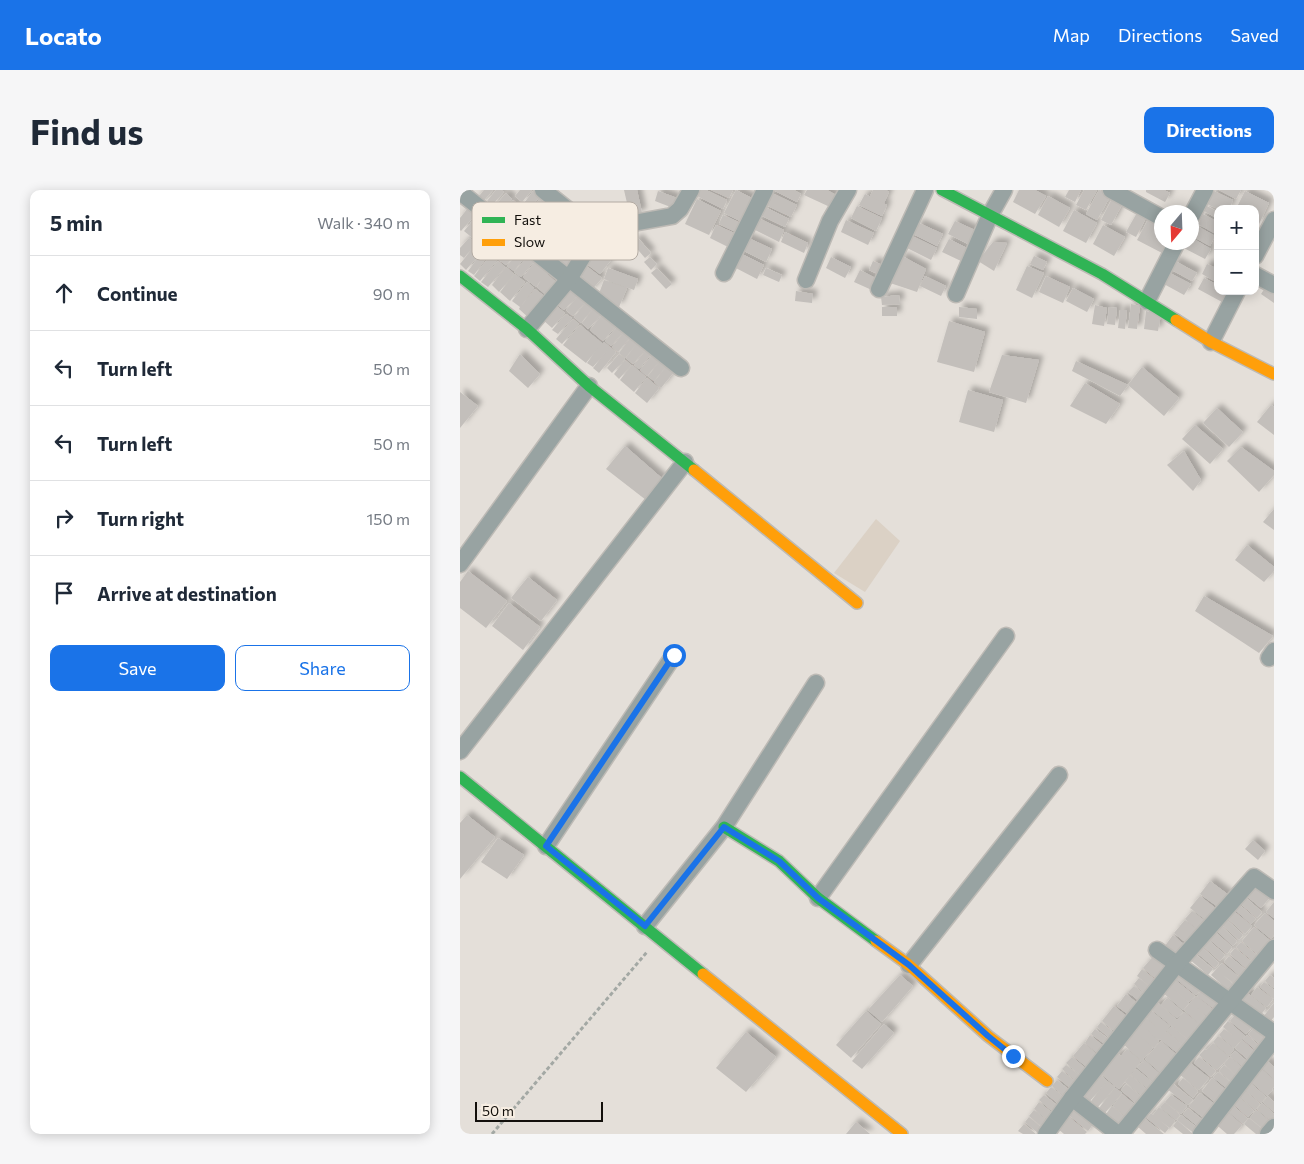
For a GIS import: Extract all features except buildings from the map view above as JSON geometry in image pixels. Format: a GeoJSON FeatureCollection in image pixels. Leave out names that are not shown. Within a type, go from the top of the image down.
{"type":"FeatureCollection","features":[{"type":"Feature","properties":{"kind":"street"},"geometry":{"type":"LineString","coordinates":[[543,190],[558,202]]}},
{"type":"Feature","properties":{"kind":"street"},"geometry":{"type":"LineString","coordinates":[[638,222],[672,216],[680,209],[691,190]]}},
{"type":"Feature","properties":{"kind":"street"},"geometry":{"type":"LineString","coordinates":[[724,273],[765,190]]}},
{"type":"Feature","properties":{"kind":"street"},"geometry":{"type":"LineString","coordinates":[[806,280],[830,221],[848,190]]}},
{"type":"Feature","properties":{"kind":"street"},"geometry":{"type":"LineString","coordinates":[[879,289],[925,190]]}},
{"type":"Feature","properties":{"kind":"street"},"geometry":{"type":"LineString","coordinates":[[942,190],[1102,274],[1211,342],[1274,374]]}},
{"type":"Feature","properties":{"kind":"street"},"geometry":{"type":"LineString","coordinates":[[956,294],[990,215],[1004,190]]}},
{"type":"Feature","properties":{"kind":"street"},"geometry":{"type":"LineString","coordinates":[[1112,190],[1154,214]]}},
{"type":"Feature","properties":{"kind":"street"},"geometry":{"type":"LineString","coordinates":[[1197,205],[1205,190]]}},
{"type":"Feature","properties":{"kind":"street"},"geometry":{"type":"LineString","coordinates":[[460,192],[472,202]]}},
{"type":"Feature","properties":{"kind":"street"},"geometry":{"type":"LineString","coordinates":[[1258,250],[1274,220]]}},
{"type":"Feature","properties":{"kind":"street"},"geometry":{"type":"LineString","coordinates":[[1146,302],[1173,250]]}},
{"type":"Feature","properties":{"kind":"street"},"geometry":{"type":"LineString","coordinates":[[544,260],[681,368]]}},
{"type":"Feature","properties":{"kind":"street"},"geometry":{"type":"LineString","coordinates":[[527,329],[568,279],[580,260]]}},
{"type":"Feature","properties":{"kind":"street"},"geometry":{"type":"LineString","coordinates":[[460,276],[527,329],[589,386],[857,603]]}},
{"type":"Feature","properties":{"kind":"street"},"geometry":{"type":"LineString","coordinates":[[1259,277],[1274,285]]}},
{"type":"Feature","properties":{"kind":"street"},"geometry":{"type":"LineString","coordinates":[[1211,342],[1235,295]]}},
{"type":"Feature","properties":{"kind":"street"},"geometry":{"type":"LineString","coordinates":[[460,564],[589,386]]}},
{"type":"Feature","properties":{"kind":"street"},"geometry":{"type":"LineString","coordinates":[[460,751],[685,462]]}},
{"type":"Feature","properties":{"kind":"street"},"geometry":{"type":"LineString","coordinates":[[818,898],[1006,636]]}},
{"type":"Feature","properties":{"kind":"street"},"geometry":{"type":"LineString","coordinates":[[546,846],[674,655]]}},
{"type":"Feature","properties":{"kind":"street"},"geometry":{"type":"LineString","coordinates":[[645,926],[724,827],[816,683]]}},
{"type":"Feature","properties":{"kind":"street"},"geometry":{"type":"LineString","coordinates":[[909,965],[1060,775]]}},
{"type":"Feature","properties":{"kind":"street"},"geometry":{"type":"LineString","coordinates":[[460,777],[902,1134]]}},
{"type":"Feature","properties":{"kind":"street"},"geometry":{"type":"LineString","coordinates":[[724,827],[779,861],[818,898],[909,965],[988,1036],[1047,1081]]}},
{"type":"Feature","properties":{"kind":"street"},"geometry":{"type":"LineString","coordinates":[[1046,1134],[1177,964],[1254,877],[1274,891]]}},
{"type":"Feature","properties":{"kind":"street"},"geometry":{"type":"LineString","coordinates":[[1156,950],[1274,1033]]}},
{"type":"Feature","properties":{"kind":"street"},"geometry":{"type":"LineString","coordinates":[[1072,1098],[1120,1134],[1229,1001],[1272,955]]}},
{"type":"Feature","properties":{"kind":"street"},"geometry":{"type":"LineString","coordinates":[[1201,1134],[1274,1039]]}},
{"type":"Feature","properties":{"kind":"street"},"geometry":{"type":"LineString","coordinates":[[1268,1134],[1274,1127]]}},
{"type":"Feature","properties":{"kind":"path"},"geometry":{"type":"LineString","coordinates":[[492,1134],[659,938]]}},
{"type":"Feature","properties":{"kind":"shaded area"},"geometry":{"type":"Polygon","coordinates":[[[876,519],[900,541],[865,592],[834,573],[876,519]]]}},
{"type":"Feature","properties":{"kind":"traffic: fast"},"geometry":{"type":"LineString","coordinates":[[942,190],[1102,274],[1176,320]]}},
{"type":"Feature","properties":{"kind":"traffic: fast"},"geometry":{"type":"LineString","coordinates":[[460,276],[527,329],[589,386],[694,470]]}},
{"type":"Feature","properties":{"kind":"traffic: fast"},"geometry":{"type":"LineString","coordinates":[[460,777],[703,974]]}},
{"type":"Feature","properties":{"kind":"traffic: fast"},"geometry":{"type":"LineString","coordinates":[[724,827],[779,861],[818,898],[876,941]]}},
{"type":"Feature","properties":{"kind":"traffic: slow"},"geometry":{"type":"LineString","coordinates":[[1176,320],[1211,342],[1274,374]]}},
{"type":"Feature","properties":{"kind":"traffic: slow"},"geometry":{"type":"LineString","coordinates":[[694,470],[857,603]]}},
{"type":"Feature","properties":{"kind":"traffic: slow"},"geometry":{"type":"LineString","coordinates":[[876,941],[909,965],[988,1036],[1047,1081]]}},
{"type":"Feature","properties":{"kind":"traffic: slow"},"geometry":{"type":"LineString","coordinates":[[703,974],[902,1134]]}},
{"type":"Feature","properties":{"kind":"route"},"geometry":{"type":"LineString","coordinates":[[674,655],[546,846],[645,926],[724,827],[779,861],[818,898],[909,965],[1013,1056]]}}]}
